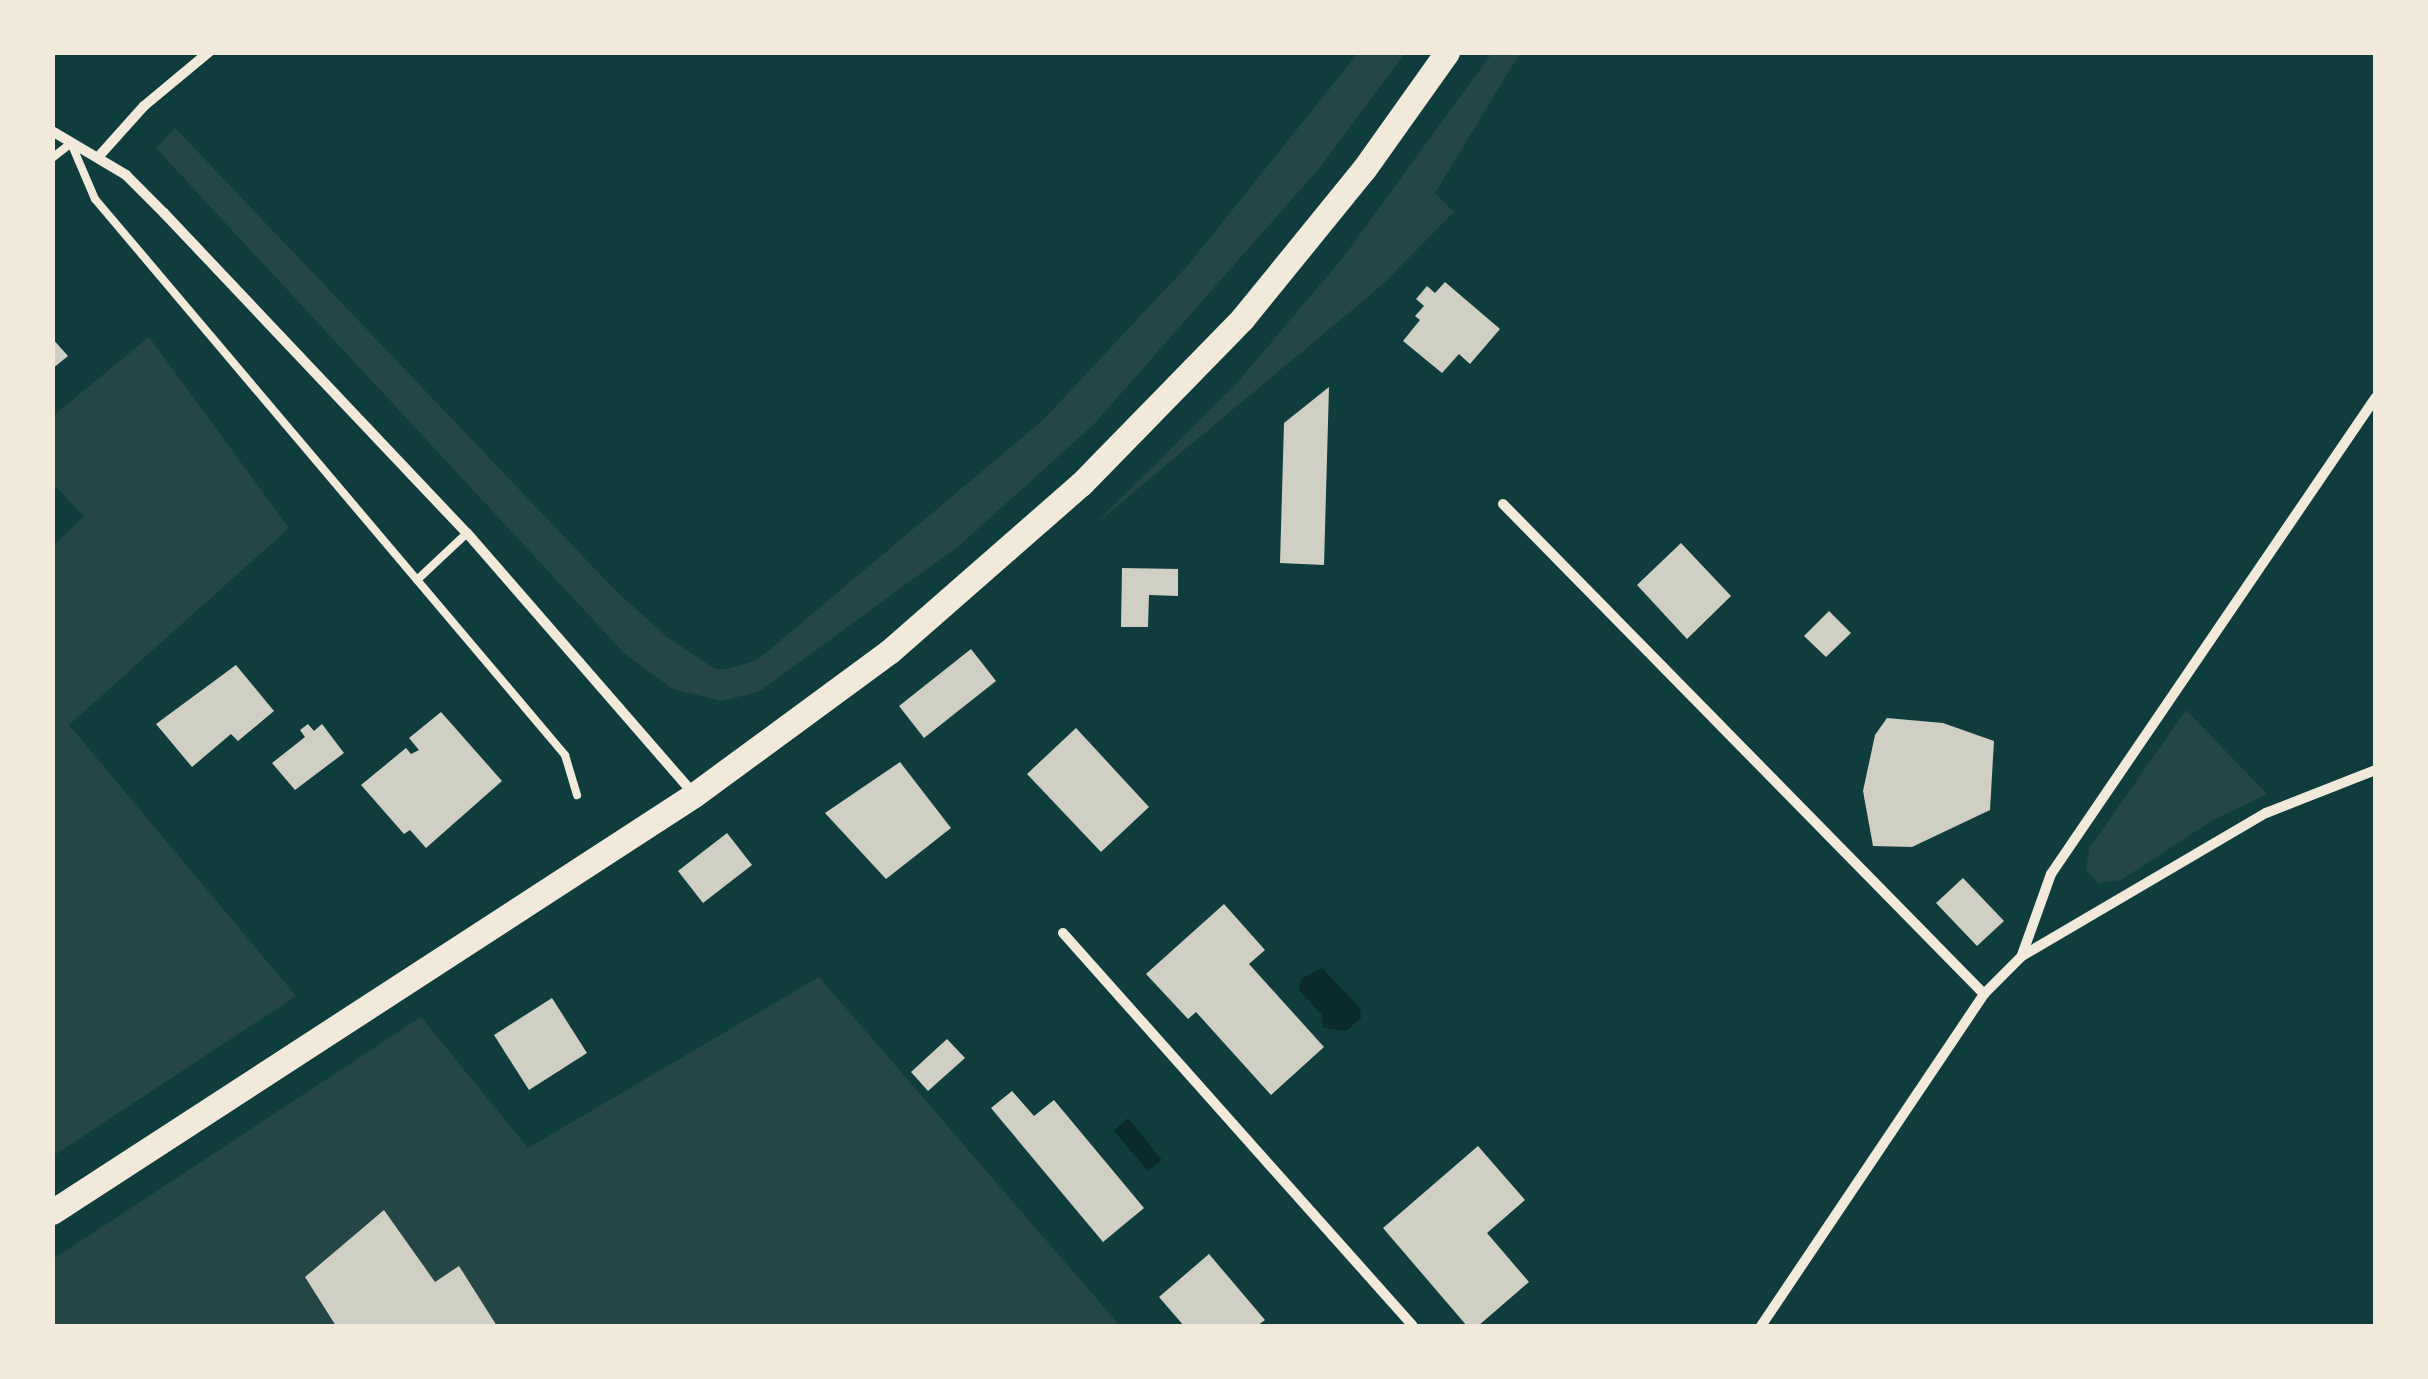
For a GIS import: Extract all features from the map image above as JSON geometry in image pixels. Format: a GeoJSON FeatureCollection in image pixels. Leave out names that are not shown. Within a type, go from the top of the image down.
{"type":"FeatureCollection","features":[{"type":"Feature","properties":{"kind":"main road"},"geometry":{"type":"LineString","coordinates":[[52,1212],[694,795],[876,663],[1082,484],[1242,319],[1364,169],[1448,52]]}},
{"type":"Feature","properties":{"kind":"street"},"geometry":{"type":"LineString","coordinates":[[100,156],[144,106],[209,52]]}},
{"type":"Feature","properties":{"kind":"street"},"geometry":{"type":"LineString","coordinates":[[52,131],[100,156],[139,188],[467,533],[694,795]]}},
{"type":"Feature","properties":{"kind":"street"},"geometry":{"type":"LineString","coordinates":[[2022,956],[2051,874],[2376,397]]}},
{"type":"Feature","properties":{"kind":"street"},"geometry":{"type":"LineString","coordinates":[[1503,504],[1984,994]]}},
{"type":"Feature","properties":{"kind":"street"},"geometry":{"type":"LineString","coordinates":[[1761,1326],[1984,994],[2022,956],[2266,814],[2376,770]]}},
{"type":"Feature","properties":{"kind":"street"},"geometry":{"type":"LineString","coordinates":[[1063,933],[1413,1326]]}},
{"type":"Feature","properties":{"kind":"lane"},"geometry":{"type":"LineString","coordinates":[[52,158],[71,144],[94,199],[565,755],[577,796]]}},
{"type":"Feature","properties":{"kind":"lane"},"geometry":{"type":"LineString","coordinates":[[417,580],[467,533]]}},
{"type":"Feature","properties":{"kind":"shaded area"},"geometry":{"type":"Polygon","coordinates":[[[1359,52],[1405,53],[1321,166],[1094,424],[961,544],[760,691],[722,701],[673,689],[625,654],[156,148],[175,128],[614,589],[667,637],[715,669],[726,669],[756,661],[1043,420],[1189,264],[1359,52]]]}},
{"type":"Feature","properties":{"kind":"shaded area"},"geometry":{"type":"Polygon","coordinates":[[[1492,53],[1520,53],[1435,193],[1454,212],[1382,285],[1093,526],[1235,385],[1342,259],[1492,53]]]}},
{"type":"Feature","properties":{"kind":"shaded area"},"geometry":{"type":"Polygon","coordinates":[[[149,337],[289,528],[69,725],[296,996],[53,1156],[52,547],[84,516],[53,484],[53,416],[149,337]]]}},
{"type":"Feature","properties":{"kind":"shaded area"},"geometry":{"type":"Polygon","coordinates":[[[2186,710],[2267,794],[2213,820],[2121,880],[2099,883],[2086,871],[2089,849],[2186,710]]]}},
{"type":"Feature","properties":{"kind":"shaded area"},"geometry":{"type":"Polygon","coordinates":[[[1322,968],[1360,1008],[1361,1018],[1346,1031],[1323,1028],[1322,1015],[1299,990],[1301,979],[1322,968]]]}},
{"type":"Feature","properties":{"kind":"shaded area"},"geometry":{"type":"Polygon","coordinates":[[[819,977],[1120,1326],[53,1326],[52,1260],[421,1017],[528,1148],[819,977]]]}},
{"type":"Feature","properties":{"kind":"shaded area"},"geometry":{"type":"Polygon","coordinates":[[[1128,1118],[1162,1160],[1148,1171],[1114,1131],[1128,1118]]]}},
{"type":"Feature","properties":{"kind":"building"},"geometry":{"type":"Polygon","coordinates":[[[1445,282],[1500,329],[1470,364],[1459,354],[1442,373],[1403,341],[1420,320],[1415,316],[1424,306],[1416,299],[1427,286],[1435,293],[1445,282]]]}},
{"type":"Feature","properties":{"kind":"building"},"geometry":{"type":"Polygon","coordinates":[[[52,338],[68,356],[52,369],[52,338]]]}},
{"type":"Feature","properties":{"kind":"building"},"geometry":{"type":"Polygon","coordinates":[[[1329,387],[1324,565],[1280,563],[1284,423],[1329,387]]]}},
{"type":"Feature","properties":{"kind":"building"},"geometry":{"type":"Polygon","coordinates":[[[1681,543],[1731,596],[1687,639],[1637,585],[1681,543]]]}},
{"type":"Feature","properties":{"kind":"building"},"geometry":{"type":"Polygon","coordinates":[[[1122,568],[1178,569],[1178,596],[1149,595],[1148,627],[1121,627],[1122,568]]]}},
{"type":"Feature","properties":{"kind":"building"},"geometry":{"type":"Polygon","coordinates":[[[1829,611],[1851,633],[1826,657],[1804,636],[1829,611]]]}},
{"type":"Feature","properties":{"kind":"building"},"geometry":{"type":"Polygon","coordinates":[[[971,649],[996,681],[924,738],[899,706],[971,649]]]}},
{"type":"Feature","properties":{"kind":"building"},"geometry":{"type":"Polygon","coordinates":[[[236,665],[274,711],[238,741],[231,734],[192,767],[156,724],[236,665]]]}},
{"type":"Feature","properties":{"kind":"building"},"geometry":{"type":"Polygon","coordinates":[[[441,712],[502,781],[426,848],[410,830],[404,834],[361,785],[406,748],[411,754],[419,750],[409,738],[441,712]]]}},
{"type":"Feature","properties":{"kind":"building"},"geometry":{"type":"Polygon","coordinates":[[[1887,718],[1943,723],[1994,741],[1990,810],[1912,847],[1873,846],[1863,791],[1875,735],[1887,718]]]}},
{"type":"Feature","properties":{"kind":"building"},"geometry":{"type":"Polygon","coordinates":[[[308,724],[314,731],[322,724],[344,753],[295,790],[272,763],[305,737],[300,730],[308,724]]]}},
{"type":"Feature","properties":{"kind":"building"},"geometry":{"type":"Polygon","coordinates":[[[1076,728],[1149,807],[1101,852],[1027,774],[1076,728]]]}},
{"type":"Feature","properties":{"kind":"building"},"geometry":{"type":"Polygon","coordinates":[[[900,762],[951,828],[886,879],[825,813],[900,762]]]}},
{"type":"Feature","properties":{"kind":"building"},"geometry":{"type":"Polygon","coordinates":[[[727,833],[752,865],[703,903],[678,871],[727,833]]]}},
{"type":"Feature","properties":{"kind":"building"},"geometry":{"type":"Polygon","coordinates":[[[1963,878],[2004,921],[1977,946],[1936,903],[1963,878]]]}},
{"type":"Feature","properties":{"kind":"building"},"geometry":{"type":"Polygon","coordinates":[[[1224,904],[1265,950],[1249,964],[1324,1047],[1271,1095],[1196,1012],[1188,1019],[1146,974],[1224,904]]]}},
{"type":"Feature","properties":{"kind":"building"},"geometry":{"type":"Polygon","coordinates":[[[552,998],[587,1053],[529,1090],[494,1035],[552,998]]]}},
{"type":"Feature","properties":{"kind":"building"},"geometry":{"type":"Polygon","coordinates":[[[947,1039],[965,1058],[928,1091],[911,1072],[947,1039]]]}},
{"type":"Feature","properties":{"kind":"building"},"geometry":{"type":"Polygon","coordinates":[[[1012,1091],[1034,1116],[1054,1100],[1144,1208],[1103,1242],[991,1108],[1012,1091]]]}},
{"type":"Feature","properties":{"kind":"building"},"geometry":{"type":"Polygon","coordinates":[[[1478,1146],[1525,1200],[1487,1233],[1529,1282],[1478,1326],[1467,1326],[1383,1228],[1478,1146]]]}},
{"type":"Feature","properties":{"kind":"building"},"geometry":{"type":"Polygon","coordinates":[[[384,1210],[435,1282],[459,1266],[497,1326],[336,1326],[305,1277],[384,1210]]]}},
{"type":"Feature","properties":{"kind":"building"},"geometry":{"type":"Polygon","coordinates":[[[1209,1254],[1265,1320],[1257,1326],[1184,1326],[1159,1297],[1209,1254]]]}}]}
